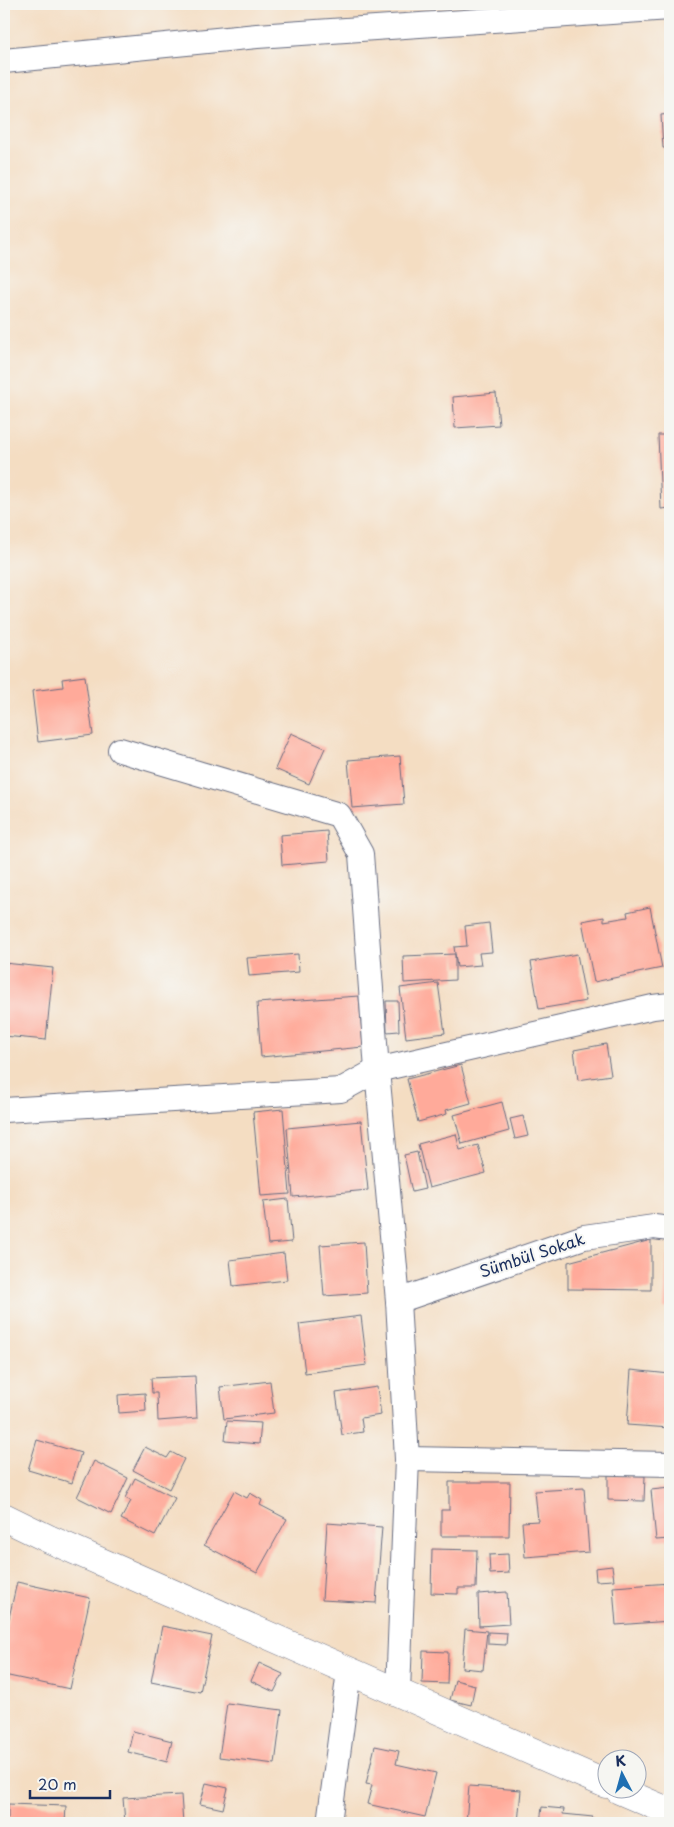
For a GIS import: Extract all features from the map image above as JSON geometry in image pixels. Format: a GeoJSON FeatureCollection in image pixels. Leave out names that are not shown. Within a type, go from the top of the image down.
{"type":"FeatureCollection","features":[{"type":"Feature","properties":{"kind":"street"},"geometry":{"type":"LineString","coordinates":[[4,61],[257,36],[670,8]]}},
{"type":"Feature","properties":{"kind":"street"},"geometry":{"type":"LineString","coordinates":[[120,750],[339,815],[361,854],[377,1070],[398,1300],[407,1459],[398,1692]]}},
{"type":"Feature","properties":{"kind":"street"},"geometry":{"type":"LineString","coordinates":[[4,1110],[341,1090],[377,1070],[653,1007],[670,1005]]}},
{"type":"Feature","properties":{"kind":"street","name":"Sümbül Sokak"},"geometry":{"type":"LineString","coordinates":[[398,1300],[584,1237],[654,1228],[670,1229]]}},
{"type":"Feature","properties":{"kind":"street"},"geometry":{"type":"LineString","coordinates":[[407,1459],[670,1464]]}},
{"type":"Feature","properties":{"kind":"street"},"geometry":{"type":"LineString","coordinates":[[4,1517],[49,1539],[596,1780]]}},
{"type":"Feature","properties":{"kind":"street"},"geometry":{"type":"LineString","coordinates":[[328,1823],[349,1671]]}},
{"type":"Feature","properties":{"kind":"street"},"geometry":{"type":"LineString","coordinates":[[642,1800],[670,1812]]}},
{"type":"Feature","properties":{"kind":"building"},"geometry":{"type":"Polygon","coordinates":[[[670,114],[670,148],[663,148],[661,115],[670,114]]]}},
{"type":"Feature","properties":{"kind":"building"},"geometry":{"type":"Polygon","coordinates":[[[496,393],[499,425],[455,428],[453,397],[496,393]]]}},
{"type":"Feature","properties":{"kind":"building"},"geometry":{"type":"Polygon","coordinates":[[[658,435],[670,435],[670,508],[661,509],[658,435]]]}},
{"type":"Feature","properties":{"kind":"building"},"geometry":{"type":"Polygon","coordinates":[[[85,676],[93,735],[38,742],[32,691],[63,687],[62,679],[85,676]]]}},
{"type":"Feature","properties":{"kind":"building"},"geometry":{"type":"Polygon","coordinates":[[[291,733],[325,748],[309,784],[275,769],[291,733]]]}},
{"type":"Feature","properties":{"kind":"building"},"geometry":{"type":"Polygon","coordinates":[[[400,756],[404,804],[352,808],[348,760],[400,756]]]}},
{"type":"Feature","properties":{"kind":"building"},"geometry":{"type":"Polygon","coordinates":[[[327,831],[329,861],[282,865],[280,835],[327,831]]]}},
{"type":"Feature","properties":{"kind":"building"},"geometry":{"type":"Polygon","coordinates":[[[650,907],[662,968],[594,982],[582,921],[604,917],[604,921],[628,917],[627,912],[650,907]]]}},
{"type":"Feature","properties":{"kind":"building"},"geometry":{"type":"Polygon","coordinates":[[[489,923],[492,952],[479,953],[481,965],[457,967],[454,947],[467,946],[465,926],[489,923]]]}},
{"type":"Feature","properties":{"kind":"building"},"geometry":{"type":"Polygon","coordinates":[[[298,954],[299,972],[249,976],[247,958],[298,954]]]}},
{"type":"Feature","properties":{"kind":"building"},"geometry":{"type":"Polygon","coordinates":[[[455,954],[455,980],[404,983],[403,956],[455,954]]]}},
{"type":"Feature","properties":{"kind":"building"},"geometry":{"type":"Polygon","coordinates":[[[577,954],[586,1001],[539,1009],[531,962],[577,954]]]}},
{"type":"Feature","properties":{"kind":"building"},"geometry":{"type":"Polygon","coordinates":[[[4,963],[53,968],[46,1040],[4,1036],[4,963]]]}},
{"type":"Feature","properties":{"kind":"building"},"geometry":{"type":"Polygon","coordinates":[[[438,983],[445,1033],[406,1038],[400,988],[438,983]]]}},
{"type":"Feature","properties":{"kind":"building"},"geometry":{"type":"Polygon","coordinates":[[[359,996],[363,1047],[261,1057],[257,1003],[359,996]]]}},
{"type":"Feature","properties":{"kind":"building"},"geometry":{"type":"Polygon","coordinates":[[[386,1001],[398,1001],[399,1031],[387,1032],[386,1001]]]}},
{"type":"Feature","properties":{"kind":"building"},"geometry":{"type":"Polygon","coordinates":[[[606,1044],[611,1075],[578,1080],[574,1050],[606,1044]]]}},
{"type":"Feature","properties":{"kind":"building"},"geometry":{"type":"Polygon","coordinates":[[[461,1065],[471,1103],[446,1110],[447,1114],[418,1122],[407,1079],[461,1065]]]}},
{"type":"Feature","properties":{"kind":"building"},"geometry":{"type":"Polygon","coordinates":[[[502,1102],[509,1131],[462,1144],[454,1115],[502,1102]]]}},
{"type":"Feature","properties":{"kind":"building"},"geometry":{"type":"Polygon","coordinates":[[[283,1109],[290,1194],[261,1196],[253,1112],[283,1109]]]}},
{"type":"Feature","properties":{"kind":"building"},"geometry":{"type":"Polygon","coordinates":[[[523,1116],[528,1136],[515,1139],[510,1119],[523,1116]]]}},
{"type":"Feature","properties":{"kind":"building"},"geometry":{"type":"Polygon","coordinates":[[[361,1121],[368,1190],[293,1197],[287,1128],[361,1121]]]}},
{"type":"Feature","properties":{"kind":"building"},"geometry":{"type":"Polygon","coordinates":[[[456,1134],[460,1150],[478,1145],[486,1173],[429,1188],[418,1144],[456,1134]]]}},
{"type":"Feature","properties":{"kind":"building"},"geometry":{"type":"Polygon","coordinates":[[[417,1152],[425,1189],[412,1192],[404,1155],[417,1152]]]}},
{"type":"Feature","properties":{"kind":"building"},"geometry":{"type":"Polygon","coordinates":[[[288,1199],[292,1242],[268,1244],[263,1202],[288,1199]]]}},
{"type":"Feature","properties":{"kind":"building"},"geometry":{"type":"Polygon","coordinates":[[[651,1240],[651,1290],[568,1289],[568,1262],[651,1240]]]}},
{"type":"Feature","properties":{"kind":"building"},"geometry":{"type":"Polygon","coordinates":[[[364,1242],[367,1293],[324,1296],[320,1245],[364,1242]]]}},
{"type":"Feature","properties":{"kind":"building"},"geometry":{"type":"Polygon","coordinates":[[[284,1253],[287,1280],[233,1286],[230,1260],[284,1253]]]}},
{"type":"Feature","properties":{"kind":"building"},"geometry":{"type":"Polygon","coordinates":[[[667,1255],[670,1256],[670,1309],[664,1308],[667,1255]]]}},
{"type":"Feature","properties":{"kind":"building"},"geometry":{"type":"Polygon","coordinates":[[[361,1316],[367,1365],[305,1373],[299,1324],[361,1316]]]}},
{"type":"Feature","properties":{"kind":"building"},"geometry":{"type":"Polygon","coordinates":[[[631,1370],[670,1374],[670,1428],[627,1425],[631,1370]]]}},
{"type":"Feature","properties":{"kind":"building"},"geometry":{"type":"Polygon","coordinates":[[[195,1376],[197,1418],[158,1421],[157,1393],[152,1393],[151,1378],[195,1376]]]}},
{"type":"Feature","properties":{"kind":"building"},"geometry":{"type":"Polygon","coordinates":[[[270,1381],[274,1413],[224,1419],[220,1387],[270,1381]]]}},
{"type":"Feature","properties":{"kind":"building"},"geometry":{"type":"Polygon","coordinates":[[[377,1387],[381,1415],[361,1418],[363,1432],[342,1435],[336,1393],[377,1387]]]}},
{"type":"Feature","properties":{"kind":"building"},"geometry":{"type":"Polygon","coordinates":[[[145,1393],[146,1411],[119,1413],[118,1395],[145,1393]]]}},
{"type":"Feature","properties":{"kind":"building"},"geometry":{"type":"Polygon","coordinates":[[[227,1421],[261,1423],[259,1444],[225,1441],[227,1421]]]}},
{"type":"Feature","properties":{"kind":"building"},"geometry":{"type":"Polygon","coordinates":[[[37,1440],[81,1453],[72,1483],[28,1470],[37,1440]]]}},
{"type":"Feature","properties":{"kind":"building"},"geometry":{"type":"Polygon","coordinates":[[[145,1447],[167,1458],[171,1452],[184,1459],[169,1489],[133,1470],[145,1447]]]}},
{"type":"Feature","properties":{"kind":"building"},"geometry":{"type":"Polygon","coordinates":[[[94,1461],[128,1478],[111,1514],[77,1497],[94,1461]]]}},
{"type":"Feature","properties":{"kind":"building"},"geometry":{"type":"Polygon","coordinates":[[[608,1475],[645,1476],[644,1501],[608,1500],[608,1475]]]}},
{"type":"Feature","properties":{"kind":"building"},"geometry":{"type":"Polygon","coordinates":[[[135,1478],[175,1498],[155,1536],[121,1519],[131,1501],[125,1498],[135,1478]]]}},
{"type":"Feature","properties":{"kind":"building"},"geometry":{"type":"Polygon","coordinates":[[[449,1482],[510,1482],[509,1536],[441,1536],[441,1510],[449,1510],[449,1482]]]}},
{"type":"Feature","properties":{"kind":"building"},"geometry":{"type":"Polygon","coordinates":[[[584,1488],[589,1552],[525,1557],[522,1522],[538,1521],[535,1491],[584,1488]]]}},
{"type":"Feature","properties":{"kind":"building"},"geometry":{"type":"Polygon","coordinates":[[[670,1488],[670,1539],[656,1540],[651,1490],[670,1488]]]}},
{"type":"Feature","properties":{"kind":"building"},"geometry":{"type":"Polygon","coordinates":[[[234,1491],[247,1498],[250,1493],[262,1500],[260,1505],[287,1519],[257,1573],[204,1545],[234,1491]]]}},
{"type":"Feature","properties":{"kind":"building"},"geometry":{"type":"Polygon","coordinates":[[[327,1523],[382,1527],[376,1603],[322,1600],[327,1523]]]}},
{"type":"Feature","properties":{"kind":"building"},"geometry":{"type":"Polygon","coordinates":[[[432,1549],[477,1550],[476,1588],[458,1588],[458,1594],[431,1593],[432,1549]]]}},
{"type":"Feature","properties":{"kind":"building"},"geometry":{"type":"Polygon","coordinates":[[[508,1554],[509,1573],[490,1574],[489,1555],[508,1554]]]}},
{"type":"Feature","properties":{"kind":"building"},"geometry":{"type":"Polygon","coordinates":[[[612,1566],[614,1580],[596,1581],[595,1568],[612,1566]]]}},
{"type":"Feature","properties":{"kind":"building"},"geometry":{"type":"Polygon","coordinates":[[[17,1582],[90,1598],[70,1689],[4,1675],[4,1640],[17,1582]]]}},
{"type":"Feature","properties":{"kind":"building"},"geometry":{"type":"Polygon","coordinates":[[[670,1583],[670,1621],[616,1625],[613,1587],[670,1583]]]}},
{"type":"Feature","properties":{"kind":"building"},"geometry":{"type":"Polygon","coordinates":[[[507,1592],[509,1624],[479,1626],[478,1594],[507,1592]]]}},
{"type":"Feature","properties":{"kind":"building"},"geometry":{"type":"Polygon","coordinates":[[[162,1626],[212,1636],[200,1692],[151,1682],[162,1626]]]}},
{"type":"Feature","properties":{"kind":"building"},"geometry":{"type":"Polygon","coordinates":[[[465,1629],[487,1631],[483,1670],[462,1668],[465,1629]]]}},
{"type":"Feature","properties":{"kind":"building"},"geometry":{"type":"Polygon","coordinates":[[[488,1632],[507,1633],[506,1645],[488,1644],[488,1632]]]}},
{"type":"Feature","properties":{"kind":"building"},"geometry":{"type":"Polygon","coordinates":[[[423,1651],[448,1652],[447,1684],[422,1683],[423,1651]]]}},
{"type":"Feature","properties":{"kind":"building"},"geometry":{"type":"Polygon","coordinates":[[[259,1663],[283,1674],[274,1692],[251,1681],[259,1663]]]}},
{"type":"Feature","properties":{"kind":"building"},"geometry":{"type":"Polygon","coordinates":[[[455,1680],[475,1685],[471,1705],[450,1700],[455,1680]]]}},
{"type":"Feature","properties":{"kind":"building"},"geometry":{"type":"Polygon","coordinates":[[[227,1703],[282,1710],[275,1764],[219,1757],[227,1703]]]}},
{"type":"Feature","properties":{"kind":"building"},"geometry":{"type":"Polygon","coordinates":[[[133,1731],[172,1741],[167,1762],[128,1752],[133,1731]]]}},
{"type":"Feature","properties":{"kind":"building"},"geometry":{"type":"Polygon","coordinates":[[[375,1746],[399,1751],[396,1764],[436,1773],[425,1817],[367,1804],[372,1785],[366,1784],[375,1746]]]}},
{"type":"Feature","properties":{"kind":"building"},"geometry":{"type":"Polygon","coordinates":[[[206,1783],[228,1788],[223,1809],[200,1804],[206,1783]]]}},
{"type":"Feature","properties":{"kind":"building"},"geometry":{"type":"Polygon","coordinates":[[[469,1786],[521,1790],[518,1823],[466,1823],[469,1786]]]}},
{"type":"Feature","properties":{"kind":"building"},"geometry":{"type":"Polygon","coordinates":[[[181,1795],[183,1823],[125,1823],[123,1798],[181,1795]]]}},
{"type":"Feature","properties":{"kind":"building"},"geometry":{"type":"Polygon","coordinates":[[[8,1804],[66,1806],[65,1823],[4,1823],[4,1818],[8,1818],[8,1804]]]}},
{"type":"Feature","properties":{"kind":"building"},"geometry":{"type":"Polygon","coordinates":[[[542,1807],[564,1809],[563,1814],[593,1817],[592,1823],[540,1823],[542,1807]]]}}]}
